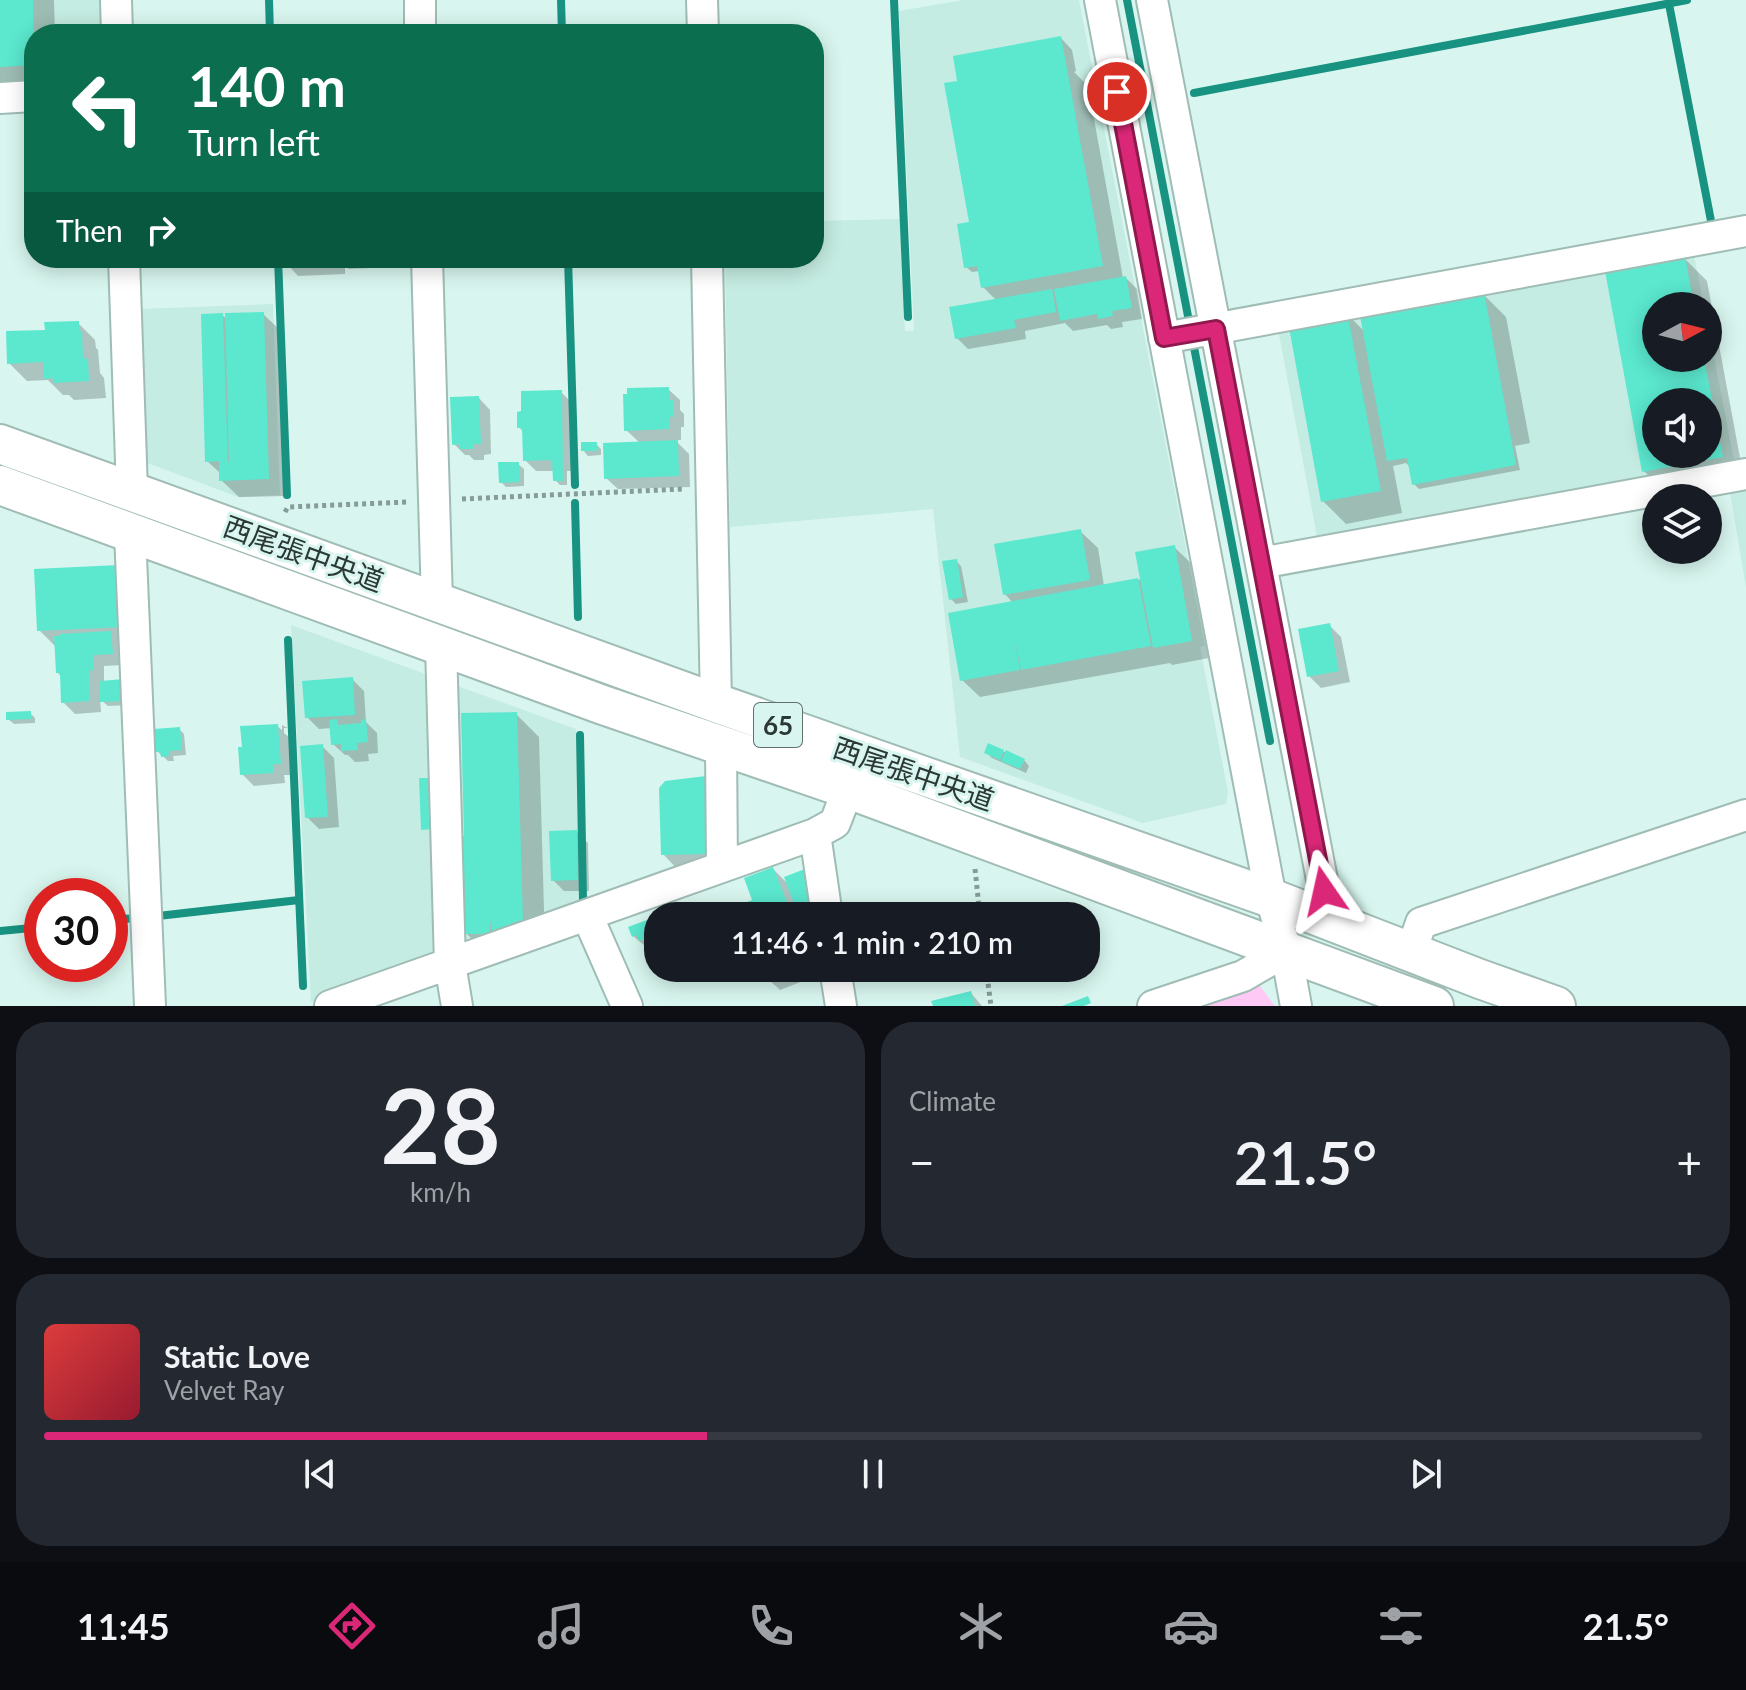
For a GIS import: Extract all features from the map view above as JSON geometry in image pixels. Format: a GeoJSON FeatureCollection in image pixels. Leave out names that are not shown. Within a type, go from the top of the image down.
{"type":"FeatureCollection","features":[{"type":"Feature","properties":{"kind":"main road","name":"西尾張中央道"},"geometry":{"type":"LineString","coordinates":[[0,444],[716,703],[1271,898],[1556,1006]]}},
{"type":"Feature","properties":{"kind":"main road","name":"西尾張中央道"},"geometry":{"type":"LineString","coordinates":[[0,485],[603,705],[848,789],[1434,1006]]}},
{"type":"Feature","properties":{"kind":"street"},"geometry":{"type":"LineString","coordinates":[[116,0],[117,24]]}},
{"type":"Feature","properties":{"kind":"street"},"geometry":{"type":"LineString","coordinates":[[420,0],[420,24]]}},
{"type":"Feature","properties":{"kind":"street"},"geometry":{"type":"LineString","coordinates":[[702,0],[703,24]]}},
{"type":"Feature","properties":{"kind":"street"},"geometry":{"type":"LineString","coordinates":[[1100,0],[1190,333],[1261,563],[1330,921]]}},
{"type":"Feature","properties":{"kind":"street"},"geometry":{"type":"LineString","coordinates":[[1152,0],[1190,333],[1271,898],[1286,951],[1296,1006]]}},
{"type":"Feature","properties":{"kind":"street"},"geometry":{"type":"LineString","coordinates":[[0,98],[24,97]]}},
{"type":"Feature","properties":{"kind":"street"},"geometry":{"type":"LineString","coordinates":[[1190,333],[1746,231]]}},
{"type":"Feature","properties":{"kind":"street"},"geometry":{"type":"LineString","coordinates":[[124,268],[132,491]]}},
{"type":"Feature","properties":{"kind":"street"},"geometry":{"type":"LineString","coordinates":[[427,268],[437,602]]}},
{"type":"Feature","properties":{"kind":"street"},"geometry":{"type":"LineString","coordinates":[[707,268],[716,703]]}},
{"type":"Feature","properties":{"kind":"street"},"geometry":{"type":"LineString","coordinates":[[1261,563],[1746,474]]}},
{"type":"Feature","properties":{"kind":"street"},"geometry":{"type":"LineString","coordinates":[[130,533],[150,1006]]}},
{"type":"Feature","properties":{"kind":"street"},"geometry":{"type":"LineString","coordinates":[[441,645],[450,964],[457,1006]]}},
{"type":"Feature","properties":{"kind":"street"},"geometry":{"type":"LineString","coordinates":[[721,746],[722,866]]}},
{"type":"Feature","properties":{"kind":"street"},"geometry":{"type":"LineString","coordinates":[[330,1006],[815,834],[835,823],[848,789]]}},
{"type":"Feature","properties":{"kind":"street"},"geometry":{"type":"LineString","coordinates":[[1411,952],[1421,923],[1746,815]]}},
{"type":"Feature","properties":{"kind":"street"},"geometry":{"type":"LineString","coordinates":[[815,834],[825,902]]}},
{"type":"Feature","properties":{"kind":"street"},"geometry":{"type":"LineString","coordinates":[[587,915],[627,1006]]}},
{"type":"Feature","properties":{"kind":"street"},"geometry":{"type":"LineString","coordinates":[[1153,1006],[1243,976],[1286,951]]}},
{"type":"Feature","properties":{"kind":"street"},"geometry":{"type":"LineString","coordinates":[[837,982],[841,1006]]}},
{"type":"Feature","properties":{"kind":"path"},"geometry":{"type":"LineString","coordinates":[[266,540],[288,507],[711,488]]}},
{"type":"Feature","properties":{"kind":"path"},"geometry":{"type":"LineString","coordinates":[[971,835],[978,902]]}},
{"type":"Feature","properties":{"kind":"path"},"geometry":{"type":"LineString","coordinates":[[988,982],[991,1006]]}},
{"type":"Feature","properties":{"kind":"shaded area"},"geometry":{"type":"Polygon","coordinates":[[[0,0],[106,0],[107,24],[24,24],[24,85],[0,86],[0,0]]]}},
{"type":"Feature","properties":{"kind":"shaded area"},"geometry":{"type":"Polygon","coordinates":[[[963,0],[1079,0],[1205,646],[1200,647],[1228,792],[1226,804],[1143,823],[960,757],[933,509],[730,527],[725,268],[824,268],[824,221],[900,219],[905,331],[914,331],[899,11],[963,0]]]}},
{"type":"Feature","properties":{"kind":"shaded area"},"geometry":{"type":"Polygon","coordinates":[[[1692,245],[1701,292],[1642,292],[1642,372],[1717,372],[1720,388],[1642,388],[1642,468],[1719,468],[1318,542],[1277,324],[1692,245]]]}},
{"type":"Feature","properties":{"kind":"shaded area"},"geometry":{"type":"Polygon","coordinates":[[[273,304],[280,495],[238,497],[142,461],[137,309],[273,304]]]}},
{"type":"Feature","properties":{"kind":"shaded area"},"geometry":{"type":"Polygon","coordinates":[[[1722,398],[1735,465],[1722,467],[1722,398]]]}},
{"type":"Feature","properties":{"kind":"shaded area"},"geometry":{"type":"Polygon","coordinates":[[[1746,483],[1746,588],[1729,486],[1746,483]]]}},
{"type":"Feature","properties":{"kind":"shaded area"},"geometry":{"type":"Polygon","coordinates":[[[291,625],[431,676],[439,957],[311,1002],[291,625]]]}},
{"type":"Feature","properties":{"kind":"shaded area"},"geometry":{"type":"Polygon","coordinates":[[[447,682],[576,729],[580,906],[467,948],[459,942],[447,682]]]}},
{"type":"Feature","properties":{"kind":"shaded area"},"geometry":{"type":"Polygon","coordinates":[[[1257,982],[1275,1006],[1194,1006],[1257,982]]]}},
{"type":"Feature","properties":{"kind":"building"},"geometry":{"type":"Polygon","coordinates":[[[0,0],[33,0],[33,24],[24,24],[24,66],[0,67],[0,0]]]}},
{"type":"Feature","properties":{"kind":"building"},"geometry":{"type":"Polygon","coordinates":[[[1061,36],[1103,266],[981,288],[977,266],[964,268],[957,224],[969,222],[944,83],[957,81],[953,56],[1061,36]]]}},
{"type":"Feature","properties":{"kind":"building"},"geometry":{"type":"Polygon","coordinates":[[[1685,256],[1691,292],[1642,292],[1642,372],[1707,372],[1710,388],[1642,388],[1642,468],[1664,468],[1642,472],[1605,271],[1685,256]]]}},
{"type":"Feature","properties":{"kind":"building"},"geometry":{"type":"Polygon","coordinates":[[[1126,276],[1132,308],[1112,311],[1113,316],[1098,319],[1097,314],[1060,321],[1054,289],[1126,276]]]}},
{"type":"Feature","properties":{"kind":"building"},"geometry":{"type":"Polygon","coordinates":[[[1052,289],[1056,312],[1014,320],[1016,328],[955,339],[949,307],[1052,289]]]}},
{"type":"Feature","properties":{"kind":"building"},"geometry":{"type":"Polygon","coordinates":[[[1484,292],[1516,465],[1412,485],[1407,458],[1387,461],[1360,316],[1484,292]]]}},
{"type":"Feature","properties":{"kind":"building"},"geometry":{"type":"Polygon","coordinates":[[[1347,311],[1381,491],[1321,502],[1288,322],[1347,311]]]}},
{"type":"Feature","properties":{"kind":"building"},"geometry":{"type":"Polygon","coordinates":[[[264,312],[269,479],[219,481],[219,461],[205,462],[201,314],[223,313],[229,462],[225,313],[264,312]]]}},
{"type":"Feature","properties":{"kind":"building"},"geometry":{"type":"Polygon","coordinates":[[[79,321],[83,359],[88,358],[89,381],[54,383],[54,378],[44,379],[43,362],[7,364],[6,331],[45,330],[44,322],[79,321]]]}},
{"type":"Feature","properties":{"kind":"building"},"geometry":{"type":"Polygon","coordinates":[[[669,387],[674,417],[670,417],[670,429],[624,431],[623,394],[627,394],[627,388],[669,387]]]}},
{"type":"Feature","properties":{"kind":"building"},"geometry":{"type":"Polygon","coordinates":[[[562,390],[563,481],[553,481],[552,460],[523,461],[522,428],[517,428],[517,412],[521,411],[521,391],[562,390]]]}},
{"type":"Feature","properties":{"kind":"building"},"geometry":{"type":"Polygon","coordinates":[[[479,396],[481,444],[473,444],[473,449],[460,449],[460,444],[452,445],[450,397],[479,396]]]}},
{"type":"Feature","properties":{"kind":"building"},"geometry":{"type":"Polygon","coordinates":[[[678,440],[679,476],[604,479],[603,443],[678,440]]]}},
{"type":"Feature","properties":{"kind":"building"},"geometry":{"type":"Polygon","coordinates":[[[581,442],[597,442],[597,451],[581,451],[581,442]]]}},
{"type":"Feature","properties":{"kind":"building"},"geometry":{"type":"Polygon","coordinates":[[[498,462],[519,462],[520,482],[499,483],[498,462]]]}},
{"type":"Feature","properties":{"kind":"building"},"geometry":{"type":"Polygon","coordinates":[[[1081,529],[1090,580],[1003,595],[994,544],[1081,529]]]}},
{"type":"Feature","properties":{"kind":"building"},"geometry":{"type":"Polygon","coordinates":[[[1175,545],[1192,641],[1153,648],[1135,552],[1175,545]]]}},
{"type":"Feature","properties":{"kind":"building"},"geometry":{"type":"Polygon","coordinates":[[[957,559],[963,597],[949,600],[942,561],[957,559]]]}},
{"type":"Feature","properties":{"kind":"building"},"geometry":{"type":"Polygon","coordinates":[[[119,565],[122,627],[37,631],[34,569],[119,565]]]}},
{"type":"Feature","properties":{"kind":"building"},"geometry":{"type":"Polygon","coordinates":[[[1138,578],[1151,646],[1021,670],[1014,635],[1020,670],[960,681],[948,613],[1138,578]]]}},
{"type":"Feature","properties":{"kind":"building"},"geometry":{"type":"Polygon","coordinates":[[[1330,623],[1339,671],[1307,677],[1298,629],[1330,623]]]}},
{"type":"Feature","properties":{"kind":"building"},"geometry":{"type":"Polygon","coordinates":[[[111,631],[113,654],[93,655],[93,670],[89,671],[90,701],[61,703],[54,636],[111,631]]]}},
{"type":"Feature","properties":{"kind":"building"},"geometry":{"type":"Polygon","coordinates":[[[353,677],[355,715],[305,718],[302,681],[353,677]]]}},
{"type":"Feature","properties":{"kind":"building"},"geometry":{"type":"Polygon","coordinates":[[[124,679],[125,701],[100,702],[100,681],[124,679]]]}},
{"type":"Feature","properties":{"kind":"building"},"geometry":{"type":"Polygon","coordinates":[[[31,711],[31,719],[6,720],[6,712],[31,711]]]}},
{"type":"Feature","properties":{"kind":"building"},"geometry":{"type":"Polygon","coordinates":[[[517,712],[523,922],[511,923],[511,928],[492,934],[490,920],[490,934],[464,934],[461,713],[517,712]]]}},
{"type":"Feature","properties":{"kind":"building"},"geometry":{"type":"Polygon","coordinates":[[[337,719],[338,725],[361,723],[366,719],[368,742],[357,743],[358,750],[341,751],[341,744],[331,745],[329,720],[337,719]]]}},
{"type":"Feature","properties":{"kind":"building"},"geometry":{"type":"Polygon","coordinates":[[[278,724],[281,764],[274,764],[274,773],[240,775],[240,726],[278,724]]]}},
{"type":"Feature","properties":{"kind":"building"},"geometry":{"type":"Polygon","coordinates":[[[180,727],[182,750],[169,751],[170,756],[161,757],[160,752],[155,752],[154,729],[180,727]]]}},
{"type":"Feature","properties":{"kind":"building"},"geometry":{"type":"Polygon","coordinates":[[[988,743],[1004,750],[1000,760],[984,753],[988,743]]]}},
{"type":"Feature","properties":{"kind":"building"},"geometry":{"type":"Polygon","coordinates":[[[323,744],[328,817],[305,818],[300,746],[323,744]]]}},
{"type":"Feature","properties":{"kind":"building"},"geometry":{"type":"Polygon","coordinates":[[[1006,750],[1025,759],[1020,769],[1001,761],[1006,750]]]}},
{"type":"Feature","properties":{"kind":"building"},"geometry":{"type":"Polygon","coordinates":[[[706,776],[708,854],[661,855],[659,788],[665,781],[706,776]]]}},
{"type":"Feature","properties":{"kind":"building"},"geometry":{"type":"Polygon","coordinates":[[[419,778],[431,778],[433,829],[421,830],[419,778]]]}},
{"type":"Feature","properties":{"kind":"building"},"geometry":{"type":"Polygon","coordinates":[[[577,830],[578,880],[551,881],[549,831],[577,830]]]}},
{"type":"Feature","properties":{"kind":"building"},"geometry":{"type":"Polygon","coordinates":[[[773,867],[787,902],[747,902],[752,900],[744,878],[773,867]]]}},
{"type":"Feature","properties":{"kind":"building"},"geometry":{"type":"Polygon","coordinates":[[[805,869],[817,901],[793,902],[784,877],[805,869]]]}},
{"type":"Feature","properties":{"kind":"building"},"geometry":{"type":"Polygon","coordinates":[[[644,921],[644,940],[639,941],[636,935],[632,937],[628,927],[644,921]]]}},
{"type":"Feature","properties":{"kind":"building"},"geometry":{"type":"Polygon","coordinates":[[[971,991],[975,1006],[933,1006],[931,1001],[971,991]]]}},
{"type":"Feature","properties":{"kind":"building"},"geometry":{"type":"Polygon","coordinates":[[[1088,996],[1091,1003],[1084,1006],[1062,1006],[1088,996]]]}},
{"type":"Feature","properties":{"kind":"waterway"},"geometry":{"type":"LineString","coordinates":[[269,0],[270,24]]}},
{"type":"Feature","properties":{"kind":"waterway"},"geometry":{"type":"LineString","coordinates":[[561,0],[562,24]]}},
{"type":"Feature","properties":{"kind":"waterway"},"geometry":{"type":"LineString","coordinates":[[894,0],[908,317]]}},
{"type":"Feature","properties":{"kind":"waterway"},"geometry":{"type":"LineString","coordinates":[[1127,0],[1270,741]]}},
{"type":"Feature","properties":{"kind":"waterway"},"geometry":{"type":"LineString","coordinates":[[1194,93],[1687,0]]}},
{"type":"Feature","properties":{"kind":"waterway"},"geometry":{"type":"LineString","coordinates":[[1669,4],[1712,226]]}},
{"type":"Feature","properties":{"kind":"waterway"},"geometry":{"type":"LineString","coordinates":[[278,268],[287,495]]}},
{"type":"Feature","properties":{"kind":"waterway"},"geometry":{"type":"LineString","coordinates":[[568,268],[575,485]]}},
{"type":"Feature","properties":{"kind":"waterway"},"geometry":{"type":"LineString","coordinates":[[575,503],[578,617]]}},
{"type":"Feature","properties":{"kind":"waterway"},"geometry":{"type":"LineString","coordinates":[[288,640],[303,986]]}},
{"type":"Feature","properties":{"kind":"waterway"},"geometry":{"type":"LineString","coordinates":[[580,735],[583,900]]}},
{"type":"Feature","properties":{"kind":"waterway"},"geometry":{"type":"LineString","coordinates":[[158,916],[299,900]]}},
{"type":"Feature","properties":{"kind":"waterway"},"geometry":{"type":"LineString","coordinates":[[128,919],[137,918]]}},
{"type":"Feature","properties":{"kind":"waterway"},"geometry":{"type":"LineString","coordinates":[[0,931],[24,929]]}},
{"type":"Feature","properties":{"kind":"route"},"geometry":{"type":"LineString","coordinates":[[1117,92],[1164,338],[1216,329],[1324,891]]}}]}
